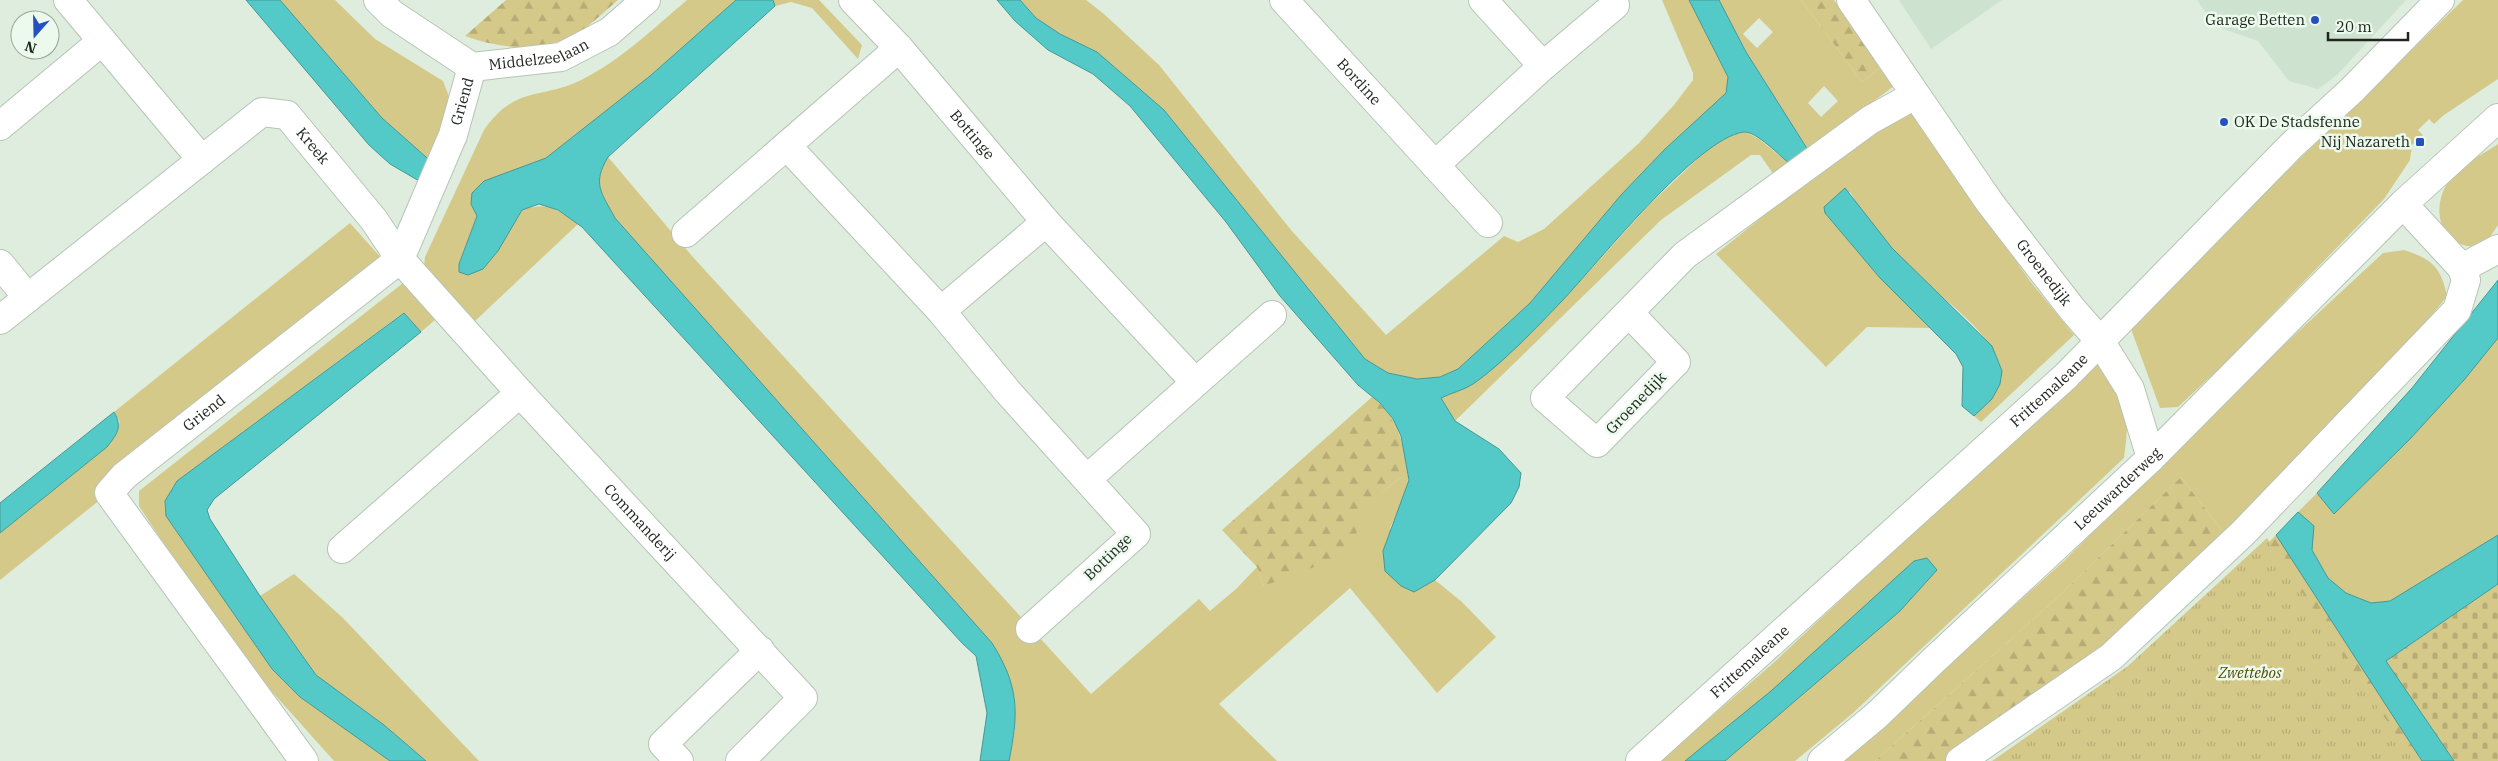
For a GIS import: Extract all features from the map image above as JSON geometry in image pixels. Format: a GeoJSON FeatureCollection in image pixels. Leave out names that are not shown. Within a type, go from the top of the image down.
{"type":"FeatureCollection","features":[{"type":"Feature","properties":{"kind":"street"},"geometry":{"type":"LineString","coordinates":[[68,0],[202,160]]}},
{"type":"Feature","properties":{"kind":"street","name":"Middelzeelaan"},"geometry":{"type":"LineString","coordinates":[[378,0],[392,14],[472,67],[561,57],[609,32],[646,0]]}},
{"type":"Feature","properties":{"kind":"street","name":"Bottinge"},"geometry":{"type":"LineString","coordinates":[[853,0],[899,48],[1046,222],[1195,382]]}},
{"type":"Feature","properties":{"kind":"street","name":"Bordine"},"geometry":{"type":"LineString","coordinates":[[1284,0],[1488,223]]}},
{"type":"Feature","properties":{"kind":"street"},"geometry":{"type":"LineString","coordinates":[[1483,0],[1543,66]]}},
{"type":"Feature","properties":{"kind":"street","name":"Groenedijk"},"geometry":{"type":"LineString","coordinates":[[1851,0],[1990,203],[2072,310],[2100,341],[2130,389],[2151,458]]}},
{"type":"Feature","properties":{"kind":"street","name":"Frittemaleane"},"geometry":{"type":"LineString","coordinates":[[1640,761],[2052,389],[2291,146],[2352,90],[2440,0]]}},
{"type":"Feature","properties":{"kind":"street"},"geometry":{"type":"LineString","coordinates":[[1435,165],[1543,66],[1614,5]]}},
{"type":"Feature","properties":{"kind":"street"},"geometry":{"type":"LineString","coordinates":[[0,126],[102,41]]}},
{"type":"Feature","properties":{"kind":"street"},"geometry":{"type":"LineString","coordinates":[[686,233],[899,48]]}},
{"type":"Feature","properties":{"kind":"street","name":"Griend"},"geometry":{"type":"LineString","coordinates":[[304,761],[109,492],[124,476],[400,259],[453,135],[472,67]]}},
{"type":"Feature","properties":{"kind":"street","name":"Groenedijk"},"geometry":{"type":"LineString","coordinates":[[1629,313],[1676,362],[1598,443],[1544,398],[1685,255],[1870,120],[1915,95]]}},
{"type":"Feature","properties":{"kind":"street","name":"Kreek"},"geometry":{"type":"LineString","coordinates":[[0,320],[262,112],[287,115],[374,220],[400,259]]}},
{"type":"Feature","properties":{"kind":"street","name":"Leeuwarderweg"},"geometry":{"type":"LineString","coordinates":[[1822,761],[1878,715],[1933,661],[2151,458],[2403,204],[2498,118]]}},
{"type":"Feature","properties":{"kind":"street","name":"Bottinge"},"geometry":{"type":"LineString","coordinates":[[788,146],[941,311],[1008,392],[1136,534],[1030,628]]}},
{"type":"Feature","properties":{"kind":"street"},"geometry":{"type":"LineString","coordinates":[[1960,761],[2111,657],[2243,533],[2457,310],[2466,280],[2462,268],[2403,204]]}},
{"type":"Feature","properties":{"kind":"street"},"geometry":{"type":"LineString","coordinates":[[941,311],[1046,222]]}},
{"type":"Feature","properties":{"kind":"street"},"geometry":{"type":"LineString","coordinates":[[2462,268],[2498,249]]}},
{"type":"Feature","properties":{"kind":"street","name":"Commanderij"},"geometry":{"type":"LineString","coordinates":[[400,259],[520,393],[803,698],[740,761]]}},
{"type":"Feature","properties":{"kind":"street"},"geometry":{"type":"LineString","coordinates":[[0,264],[28,298]]}},
{"type":"Feature","properties":{"kind":"street"},"geometry":{"type":"LineString","coordinates":[[1087,479],[1272,315]]}},
{"type":"Feature","properties":{"kind":"street"},"geometry":{"type":"LineString","coordinates":[[342,549],[520,393]]}},
{"type":"Feature","properties":{"kind":"street"},"geometry":{"type":"LineString","coordinates":[[679,761],[663,744],[760,650]]}},
{"type":"Feature","properties":{"kind":"shaded area"},"geometry":{"type":"Polygon","coordinates":[[[1899,0],[2002,0],[1931,49],[1899,0]]]}},
{"type":"Feature","properties":{"kind":"shaded area"},"geometry":{"type":"Polygon","coordinates":[[[2197,0],[2406,0],[2337,75],[2318,89],[2289,81],[2258,41],[2215,26],[2197,0]]]}},
{"type":"Feature","properties":{"kind":"green space"},"geometry":{"type":"Polygon","coordinates":[[[280,0],[335,0],[375,39],[443,81],[451,102],[435,165],[382,118],[280,0]]]}},
{"type":"Feature","properties":{"kind":"green space"},"geometry":{"type":"Polygon","coordinates":[[[506,0],[618,0],[580,32],[552,43],[523,47],[508,46],[479,41],[465,36],[506,0]]]}},
{"type":"Feature","properties":{"kind":"green space"},"geometry":{"type":"Polygon","coordinates":[[[687,0],[736,0],[650,76],[546,158],[523,167],[471,204],[477,215],[459,264],[467,275],[483,269],[498,251],[522,210],[539,206],[552,208],[578,224],[474,322],[424,266],[425,257],[484,130],[496,115],[519,99],[569,85],[597,71],[637,42],[687,0]]]}},
{"type":"Feature","properties":{"kind":"green space"},"geometry":{"type":"Polygon","coordinates":[[[773,0],[819,0],[862,45],[858,59],[812,8],[791,2],[775,6],[773,0]]]}},
{"type":"Feature","properties":{"kind":"green space"},"geometry":{"type":"Polygon","coordinates":[[[1020,0],[1086,0],[1104,14],[1159,65],[1291,230],[1386,335],[1504,236],[1518,242],[1544,229],[1638,144],[1674,105],[1693,80],[1693,73],[1662,0],[1689,0],[1728,77],[1726,93],[1664,150],[1621,195],[1530,303],[1458,369],[1440,377],[1417,379],[1388,373],[1365,359],[1164,110],[1097,52],[1060,34],[1036,18],[1020,0]]]}},
{"type":"Feature","properties":{"kind":"green space"},"geometry":{"type":"Polygon","coordinates":[[[1719,0],[1801,0],[1862,82],[1881,67],[1894,86],[1808,150],[1746,52],[1719,0]],[[1759,18],[1743,34],[1757,48],[1773,32],[1759,18]],[[1824,86],[1808,103],[1821,117],[1838,101],[1824,86]]]}},
{"type":"Feature","properties":{"kind":"green space"},"geometry":{"type":"Polygon","coordinates":[[[1801,0],[1834,0],[1881,67],[1862,82],[1801,0]]]}},
{"type":"Feature","properties":{"kind":"green space"},"geometry":{"type":"Polygon","coordinates":[[[2463,0],[2498,0],[2498,79],[2444,115],[2434,124],[2429,119],[2418,130],[2423,135],[2412,145],[2410,160],[2384,199],[2224,364],[2178,407],[2160,408],[2131,329],[2137,317],[2463,0]]]}},
{"type":"Feature","properties":{"kind":"green space"},"geometry":{"type":"Polygon","coordinates":[[[1910,109],[2030,281],[2074,335],[1981,422],[1974,416],[1992,399],[2002,371],[1996,356],[1978,330],[1917,275],[1890,246],[1850,192],[1825,213],[1880,278],[1931,328],[1867,327],[1826,367],[1716,254],[1788,196],[1910,109]]]}},
{"type":"Feature","properties":{"kind":"green space"},"geometry":{"type":"Polygon","coordinates":[[[1746,132],[1759,139],[1790,164],[1774,175],[1760,155],[1751,155],[1661,220],[1455,421],[1441,398],[1472,385],[1514,348],[1561,302],[1649,205],[1709,148],[1731,135],[1746,132]]]}},
{"type":"Feature","properties":{"kind":"green space"},"geometry":{"type":"Polygon","coordinates":[[[2498,144],[2498,225],[2486,243],[2467,246],[2456,242],[2448,235],[2440,217],[2439,207],[2445,187],[2455,173],[2498,144]]]}},
{"type":"Feature","properties":{"kind":"green space"},"geometry":{"type":"Polygon","coordinates":[[[608,157],[692,256],[1091,694],[1199,599],[1210,611],[1236,589],[1257,567],[1264,586],[1358,529],[1368,506],[1388,487],[1408,473],[1409,480],[1406,494],[1390,528],[1414,592],[1435,580],[1462,602],[1496,637],[1437,693],[1350,588],[1219,704],[1277,761],[1009,761],[1015,729],[1014,693],[615,218],[602,194],[599,181],[603,166],[608,157]]]}},
{"type":"Feature","properties":{"kind":"green space"},"geometry":{"type":"Polygon","coordinates":[[[350,223],[383,260],[106,495],[0,580],[0,533],[107,447],[120,422],[114,412],[350,223]]]}},
{"type":"Feature","properties":{"kind":"green space"},"geometry":{"type":"Polygon","coordinates":[[[2404,250],[2422,257],[2434,266],[2442,278],[2447,296],[2389,369],[2229,540],[2181,477],[2058,597],[1875,761],[1842,761],[2064,561],[2215,409],[2383,253],[2404,250]]]}},
{"type":"Feature","properties":{"kind":"green space"},"geometry":{"type":"Polygon","coordinates":[[[403,283],[436,319],[421,332],[403,313],[177,481],[165,501],[166,516],[272,669],[300,697],[390,761],[334,761],[233,648],[139,506],[139,491],[403,283]]]}},
{"type":"Feature","properties":{"kind":"green space"},"geometry":{"type":"Polygon","coordinates":[[[2498,338],[2498,535],[2390,601],[2371,603],[2346,593],[2328,578],[2312,550],[2313,526],[2298,512],[2317,493],[2334,514],[2439,406],[2498,338]]]}},
{"type":"Feature","properties":{"kind":"green space"},"geometry":{"type":"Polygon","coordinates":[[[2095,362],[2114,386],[2124,406],[2127,427],[2124,458],[1853,713],[1795,761],[1660,761],[1770,666],[2095,362]]]}},
{"type":"Feature","properties":{"kind":"green space"},"geometry":{"type":"Polygon","coordinates":[[[1372,397],[1388,413],[1398,431],[1408,473],[1388,487],[1369,506],[1351,544],[1335,559],[1264,586],[1257,567],[1222,530],[1372,397]]]}},
{"type":"Feature","properties":{"kind":"green space"},"geometry":{"type":"Polygon","coordinates":[[[2181,477],[2229,540],[2171,596],[1947,761],[1875,761],[2058,597],[2181,477]]]}},
{"type":"Feature","properties":{"kind":"green space"},"geometry":{"type":"Polygon","coordinates":[[[2276,535],[2422,761],[2395,761],[2258,553],[2276,535]]]}},
{"type":"Feature","properties":{"kind":"green space","name":"Zwettebos"},"geometry":{"type":"Polygon","coordinates":[[[2267,538],[2414,761],[1992,761],[2128,666],[2267,538]]]}},
{"type":"Feature","properties":{"kind":"green space"},"geometry":{"type":"Polygon","coordinates":[[[294,574],[343,618],[479,761],[426,761],[384,725],[316,675],[260,596],[294,574]]]}},
{"type":"Feature","properties":{"kind":"green space"},"geometry":{"type":"Polygon","coordinates":[[[2498,584],[2498,761],[2454,761],[2386,661],[2498,584]]]}},
{"type":"Feature","properties":{"kind":"water"},"geometry":{"type":"Polygon","coordinates":[[[246,0],[280,0],[382,118],[435,165],[426,185],[390,164],[369,145],[246,0]]]}},
{"type":"Feature","properties":{"kind":"water"},"geometry":{"type":"Polygon","coordinates":[[[736,0],[773,0],[775,6],[608,157],[600,174],[599,181],[602,194],[615,218],[992,643],[1001,658],[1012,686],[1015,713],[1009,761],[980,761],[987,713],[976,656],[962,643],[582,227],[558,210],[539,204],[522,210],[498,251],[483,269],[468,275],[459,272],[459,264],[477,216],[471,204],[472,193],[484,181],[546,158],[650,76],[736,0]]]}},
{"type":"Feature","properties":{"kind":"water"},"geometry":{"type":"Polygon","coordinates":[[[997,0],[1020,0],[1036,18],[1060,34],[1097,52],[1164,110],[1365,359],[1388,373],[1417,379],[1440,377],[1458,369],[1530,303],[1621,195],[1664,150],[1726,93],[1728,77],[1689,0],[1719,0],[1746,52],[1808,150],[1790,164],[1755,135],[1744,132],[1724,139],[1701,155],[1648,205],[1562,301],[1507,356],[1473,384],[1441,398],[1455,421],[1499,449],[1521,473],[1519,487],[1511,503],[1435,580],[1414,592],[1401,586],[1385,571],[1383,551],[1409,480],[1401,436],[1393,419],[1380,403],[1358,385],[1280,296],[1226,222],[1130,106],[1093,74],[1048,50],[1015,21],[997,0]]]}},
{"type":"Feature","properties":{"kind":"water"},"geometry":{"type":"Polygon","coordinates":[[[1845,188],[1892,248],[1992,346],[2002,371],[2000,384],[1992,399],[1974,416],[1962,406],[1963,367],[1956,354],[1880,278],[1825,213],[1824,207],[1845,188]]]}},
{"type":"Feature","properties":{"kind":"water"},"geometry":{"type":"Polygon","coordinates":[[[2498,280],[2498,338],[2464,380],[2410,439],[2334,514],[2317,493],[2412,388],[2498,280]]]}},
{"type":"Feature","properties":{"kind":"water"},"geometry":{"type":"Polygon","coordinates":[[[404,313],[421,332],[214,499],[207,510],[210,519],[260,596],[316,675],[384,725],[426,761],[390,761],[300,697],[272,669],[166,516],[165,501],[177,481],[404,313]]]}},
{"type":"Feature","properties":{"kind":"water"},"geometry":{"type":"Polygon","coordinates":[[[114,412],[117,417],[118,430],[107,447],[0,533],[0,503],[114,412]]]}},
{"type":"Feature","properties":{"kind":"water"},"geometry":{"type":"Polygon","coordinates":[[[2298,512],[2314,526],[2312,550],[2328,578],[2346,593],[2371,603],[2390,601],[2498,535],[2498,584],[2386,661],[2454,761],[2422,761],[2276,535],[2298,512]]]}},
{"type":"Feature","properties":{"kind":"water"},"geometry":{"type":"Polygon","coordinates":[[[1927,558],[1937,570],[1900,611],[1725,761],[1685,761],[1771,691],[1914,561],[1927,558]]]}},
{"type":"Feature","properties":{"kind":"place","name":"Garage Betten"},"geometry":{"type":"Point","coordinates":[2315,20]}},
{"type":"Feature","properties":{"kind":"place","name":"OK De Stadsfenne"},"geometry":{"type":"Point","coordinates":[2224,122]}},
{"type":"Feature","properties":{"kind":"place","name":"Nij Nazareth"},"geometry":{"type":"Point","coordinates":[2420,142]}}]}
